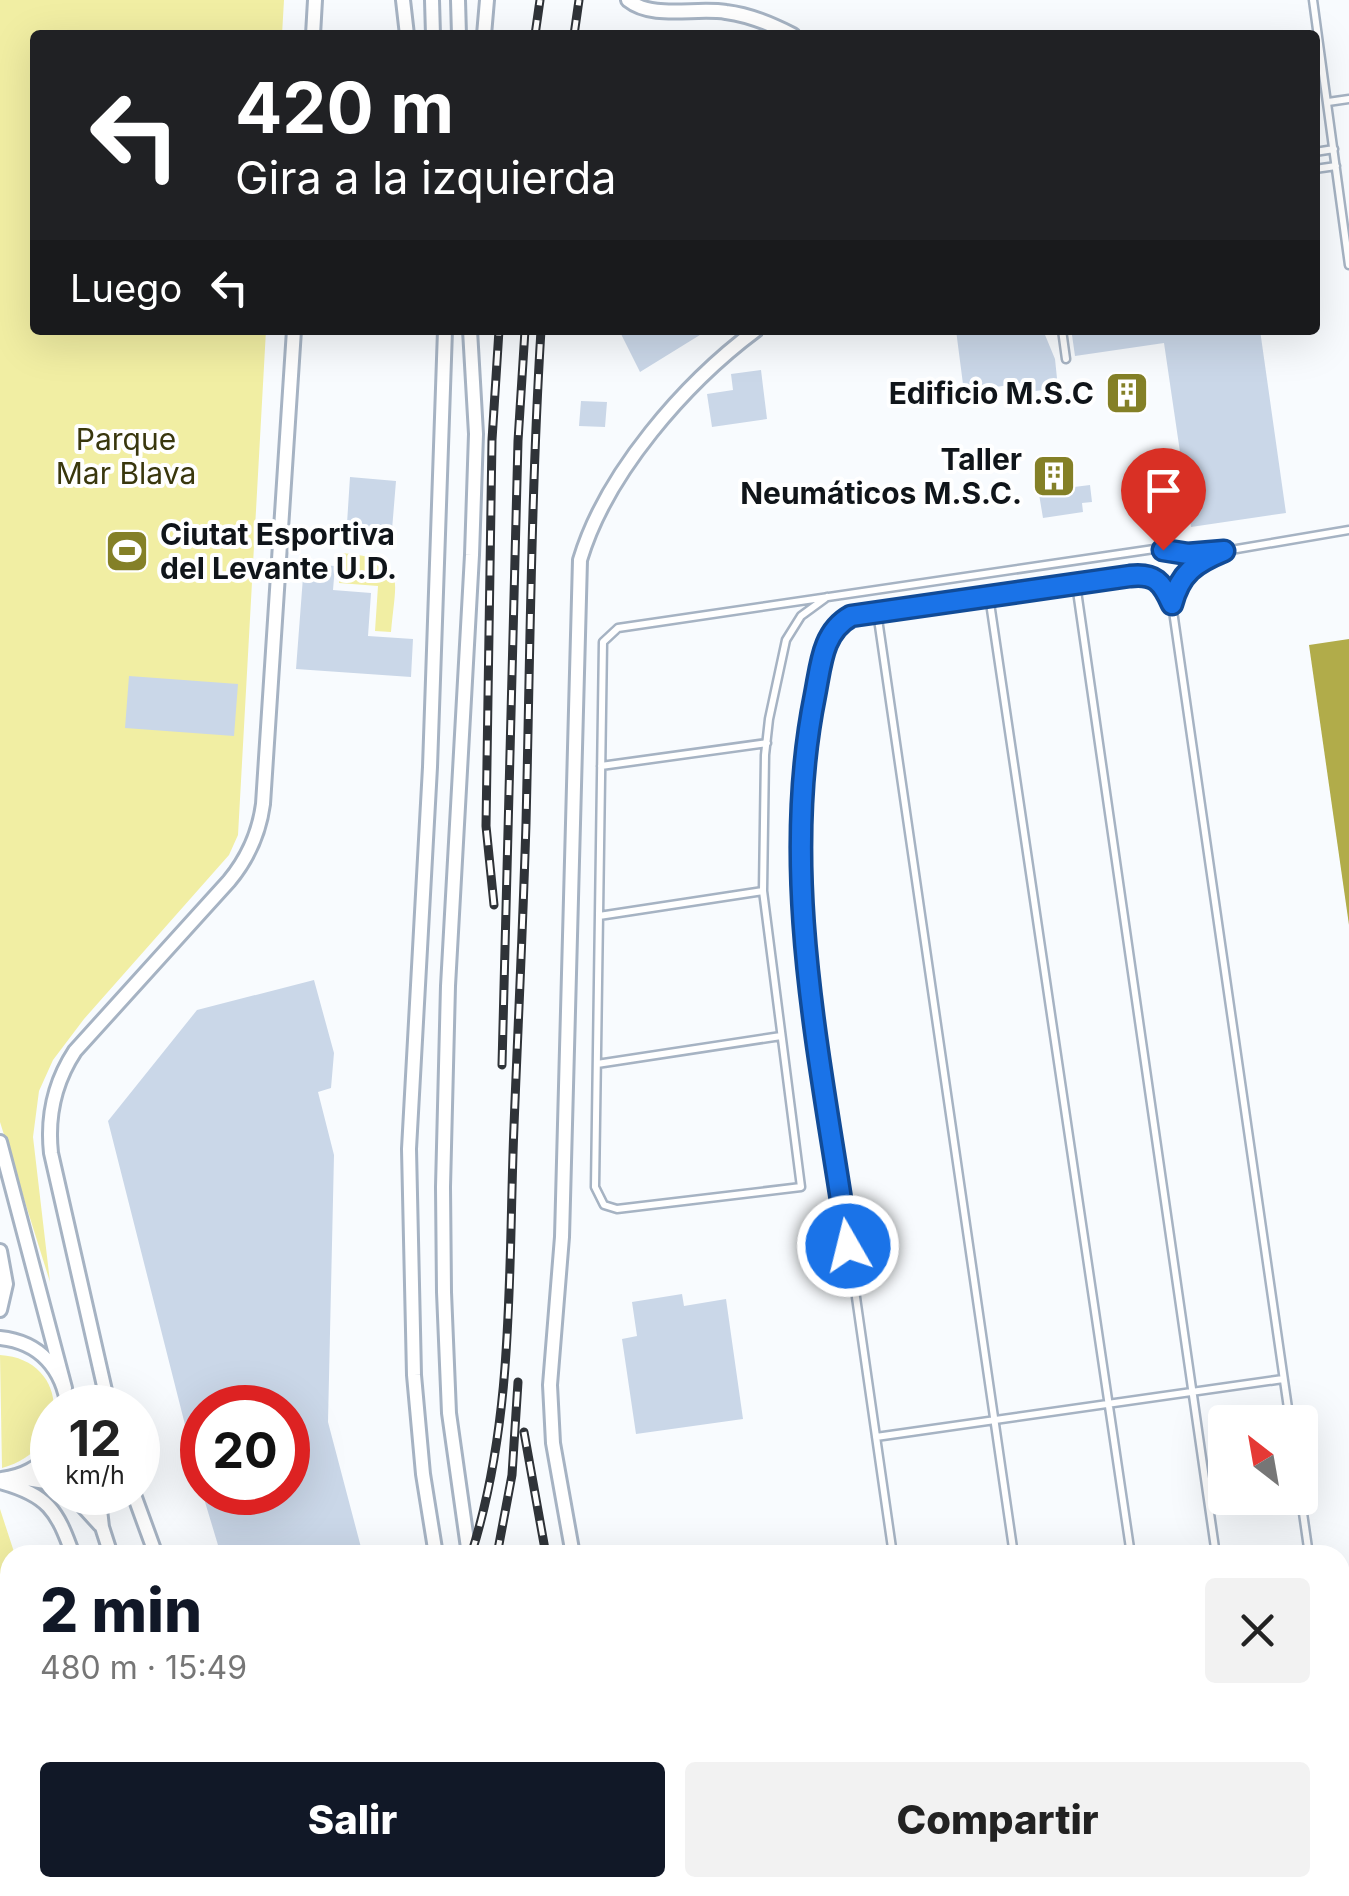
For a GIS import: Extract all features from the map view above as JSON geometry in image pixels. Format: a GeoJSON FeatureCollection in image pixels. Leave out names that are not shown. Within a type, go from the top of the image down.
{"type":"FeatureCollection","features":[{"type":"Feature","properties":{"kind":"street"},"geometry":{"type":"LineString","coordinates":[[313,30],[315,0]]}},
{"type":"Feature","properties":{"kind":"street"},"geometry":{"type":"LineString","coordinates":[[403,0],[406,30]]}},
{"type":"Feature","properties":{"kind":"street"},"geometry":{"type":"LineString","coordinates":[[432,0],[434,30]]}},
{"type":"Feature","properties":{"kind":"street"},"geometry":{"type":"LineString","coordinates":[[458,0],[459,30]]}},
{"type":"Feature","properties":{"kind":"street"},"geometry":{"type":"LineString","coordinates":[[484,30],[487,0]]}},
{"type":"Feature","properties":{"kind":"street"},"geometry":{"type":"LineString","coordinates":[[628,0],[639,9],[744,15],[780,30]]}},
{"type":"Feature","properties":{"kind":"street"},"geometry":{"type":"LineString","coordinates":[[104,1385],[55,1174],[49,1120],[60,1077],[74,1050],[230,882],[257,832],[264,804],[294,335]]}},
{"type":"Feature","properties":{"kind":"street"},"geometry":{"type":"LineString","coordinates":[[435,1545],[414,1375],[409,1150],[430,767],[445,400],[444,335]]}},
{"type":"Feature","properties":{"kind":"street"},"geometry":{"type":"LineString","coordinates":[[467,1545],[446,1355],[444,1187],[448,986],[476,434],[470,335]]}},
{"type":"Feature","properties":{"kind":"street"},"geometry":{"type":"LineString","coordinates":[[572,1545],[553,1444],[550,1385],[562,1236],[580,560],[603,507],[645,442],[699,379],[750,335]]}},
{"type":"Feature","properties":{"kind":"street"},"geometry":{"type":"LineString","coordinates":[[0,1142],[65,1385]]}},
{"type":"Feature","properties":{"kind":"street"},"geometry":{"type":"LineString","coordinates":[[0,1251],[6,1284],[0,1310]]}},
{"type":"Feature","properties":{"kind":"street"},"geometry":{"type":"LineString","coordinates":[[0,1338],[25,1343],[42,1354],[64,1385]]}},
{"type":"Feature","properties":{"kind":"street"},"geometry":{"type":"LineString","coordinates":[[0,1481],[30,1471]]}},
{"type":"Feature","properties":{"kind":"street"},"geometry":{"type":"LineString","coordinates":[[17,1477],[30,1479]]}},
{"type":"Feature","properties":{"kind":"street"},"geometry":{"type":"LineString","coordinates":[[0,1481],[23,1488],[49,1503],[70,1545]]}},
{"type":"Feature","properties":{"kind":"street"},"geometry":{"type":"LineString","coordinates":[[91,1515],[102,1527]]}},
{"type":"Feature","properties":{"kind":"street"},"geometry":{"type":"LineString","coordinates":[[101,1515],[108,1545]]}},
{"type":"Feature","properties":{"kind":"street"},"geometry":{"type":"LineString","coordinates":[[141,1515],[152,1545]]}},
{"type":"Feature","properties":{"kind":"lane"},"geometry":{"type":"LineString","coordinates":[[1313,0],[1317,30]]}},
{"type":"Feature","properties":{"kind":"lane"},"geometry":{"type":"LineString","coordinates":[[1320,48],[1349,265]]}},
{"type":"Feature","properties":{"kind":"lane"},"geometry":{"type":"LineString","coordinates":[[1328,102],[1349,99]]}},
{"type":"Feature","properties":{"kind":"lane"},"geometry":{"type":"LineString","coordinates":[[1320,151],[1334,149]]}},
{"type":"Feature","properties":{"kind":"lane"},"geometry":{"type":"LineString","coordinates":[[1320,168],[1336,166]]}},
{"type":"Feature","properties":{"kind":"lane"},"geometry":{"type":"LineString","coordinates":[[1063,335],[1066,359]]}},
{"type":"Feature","properties":{"kind":"lane"},"geometry":{"type":"LineString","coordinates":[[827,597],[801,616],[786,640],[767,743],[763,890],[800,1187],[617,1210],[604,1204],[595,1186],[603,642],[611,630],[827,597],[1154,549],[1188,554],[1224,551],[1349,530]]}},
{"type":"Feature","properties":{"kind":"lane"},"geometry":{"type":"LineString","coordinates":[[1172,604],[1184,574],[1195,564],[1224,551]]}},
{"type":"Feature","properties":{"kind":"lane"},"geometry":{"type":"LineString","coordinates":[[891,1545],[806,948],[798,848],[806,746],[826,643],[839,623],[851,616],[1143,574],[1162,583],[1172,604],[1288,1405]]}},
{"type":"Feature","properties":{"kind":"lane"},"geometry":{"type":"LineString","coordinates":[[1076,584],[1215,1545]]}},
{"type":"Feature","properties":{"kind":"lane"},"geometry":{"type":"LineString","coordinates":[[988,596],[1130,1545]]}},
{"type":"Feature","properties":{"kind":"lane"},"geometry":{"type":"LineString","coordinates":[[877,612],[1013,1545]]}},
{"type":"Feature","properties":{"kind":"lane"},"geometry":{"type":"LineString","coordinates":[[601,766],[767,743]]}},
{"type":"Feature","properties":{"kind":"lane"},"geometry":{"type":"LineString","coordinates":[[599,916],[763,890]]}},
{"type":"Feature","properties":{"kind":"lane"},"geometry":{"type":"LineString","coordinates":[[597,1064],[781,1036]]}},
{"type":"Feature","properties":{"kind":"lane"},"geometry":{"type":"LineString","coordinates":[[876,1437],[1284,1379]]}},
{"type":"Feature","properties":{"kind":"lane"},"geometry":{"type":"LineString","coordinates":[[1303,1515],[1308,1545]]}},
{"type":"Feature","properties":{"kind":"green space","name":"Ciutat Esportiva del Levante U.D."},"geometry":{"type":"Polygon","coordinates":[[[0,0],[284,0],[282,30],[30,30],[30,335],[266,335],[238,835],[229,855],[84,1019],[53,1060],[39,1091],[33,1137],[50,1282],[0,1122],[0,0]]]}},
{"type":"Feature","properties":{"kind":"green space"},"geometry":{"type":"Polygon","coordinates":[[[341,553],[378,560],[393,573],[391,632],[375,631],[378,586],[339,583],[341,553]]]}},
{"type":"Feature","properties":{"kind":"green space"},"geometry":{"type":"Polygon","coordinates":[[[0,1355],[23,1360],[40,1372],[48,1385],[30,1385],[30,1453],[2,1468],[0,1355]]]}},
{"type":"Feature","properties":{"kind":"green space"},"geometry":{"type":"Polygon","coordinates":[[[0,1509],[12,1545],[0,1545],[0,1509]]]}},
{"type":"Feature","properties":{"kind":"shaded area"},"geometry":{"type":"Polygon","coordinates":[[[1349,639],[1349,925],[1309,645],[1349,639]]]}},
{"type":"Feature","properties":{"kind":"building"},"geometry":{"type":"Polygon","coordinates":[[[622,335],[700,335],[640,372],[622,335]]]}},
{"type":"Feature","properties":{"kind":"building"},"geometry":{"type":"Polygon","coordinates":[[[957,335],[1045,335],[1055,359],[1058,388],[1028,392],[1027,382],[964,392],[957,335]]]}},
{"type":"Feature","properties":{"kind":"building"},"geometry":{"type":"Polygon","coordinates":[[[1072,335],[1261,335],[1286,513],[1191,527],[1164,343],[1075,356],[1072,335]]]}},
{"type":"Feature","properties":{"kind":"building"},"geometry":{"type":"Polygon","coordinates":[[[761,370],[767,419],[712,427],[707,394],[733,390],[731,374],[761,370]]]}},
{"type":"Feature","properties":{"kind":"building","name":"Edificio M.S.C"},"geometry":{"type":"Polygon","coordinates":[[[1143,377],[1147,404],[1112,409],[1108,382],[1143,377]]]}},
{"type":"Feature","properties":{"kind":"building"},"geometry":{"type":"Polygon","coordinates":[[[581,401],[607,402],[605,427],[579,426],[581,401]]]}},
{"type":"Feature","properties":{"kind":"building"},"geometry":{"type":"Polygon","coordinates":[[[1070,458],[1074,487],[1090,485],[1092,502],[1082,503],[1083,512],[1043,518],[1034,464],[1070,458]]]}},
{"type":"Feature","properties":{"kind":"building"},"geometry":{"type":"Polygon","coordinates":[[[350,477],[396,481],[391,542],[346,539],[350,477]]]}},
{"type":"Feature","properties":{"kind":"building"},"geometry":{"type":"Polygon","coordinates":[[[304,564],[335,566],[333,590],[371,593],[368,636],[413,639],[411,677],[296,669],[304,564]]]}},
{"type":"Feature","properties":{"kind":"building"},"geometry":{"type":"Polygon","coordinates":[[[129,676],[238,684],[234,736],[125,728],[129,676]]]}},
{"type":"Feature","properties":{"kind":"building"},"geometry":{"type":"Polygon","coordinates":[[[314,980],[334,1053],[331,1088],[318,1092],[334,1155],[328,1422],[360,1545],[218,1545],[209,1515],[310,1515],[310,1385],[180,1385],[180,1405],[108,1121],[197,1010],[314,980]]]}},
{"type":"Feature","properties":{"kind":"building"},"geometry":{"type":"Polygon","coordinates":[[[682,1294],[684,1306],[726,1299],[743,1419],[636,1434],[622,1339],[637,1336],[632,1302],[682,1294]]]}},
{"type":"Feature","properties":{"kind":"railway"},"geometry":{"type":"LineString","coordinates":[[536,30],[540,0]]}},
{"type":"Feature","properties":{"kind":"railway"},"geometry":{"type":"LineString","coordinates":[[575,30],[579,0]]}},
{"type":"Feature","properties":{"kind":"railway"},"geometry":{"type":"LineString","coordinates":[[494,905],[486,826],[492,440],[499,335]]}},
{"type":"Feature","properties":{"kind":"railway"},"geometry":{"type":"LineString","coordinates":[[502,1065],[518,441],[525,335]]}},
{"type":"Feature","properties":{"kind":"railway"},"geometry":{"type":"LineString","coordinates":[[474,1545],[495,1450],[507,1343],[541,335]]}},
{"type":"Feature","properties":{"kind":"railway"},"geometry":{"type":"LineString","coordinates":[[499,1545],[512,1475],[518,1382]]}},
{"type":"Feature","properties":{"kind":"railway"},"geometry":{"type":"LineString","coordinates":[[524,1432],[544,1545]]}},
{"type":"Feature","properties":{"kind":"place","name":"Edificio M.S.C"},"geometry":{"type":"Point","coordinates":[1127,393]}},
{"type":"Feature","properties":{"kind":"place","name":"Taller Neumáticos M.S.C."},"geometry":{"type":"Point","coordinates":[1054,476]}},
{"type":"Feature","properties":{"kind":"place","name":"Ciutat Esportiva del Levante U.D."},"geometry":{"type":"Point","coordinates":[127,551]}},
{"type":"Feature","properties":{"kind":"route"},"geometry":{"type":"LineString","coordinates":[[848,1246],[799,881],[806,746],[826,643],[832,630],[851,616],[1143,574],[1162,583],[1172,604],[1184,574],[1195,564],[1224,551],[1179,554],[1163,550]]}},
{"type":"Feature","properties":{"kind":"park label","name":"Parque Mar Blava"},"geometry":{"type":"Point","coordinates":[126,456]}}]}
